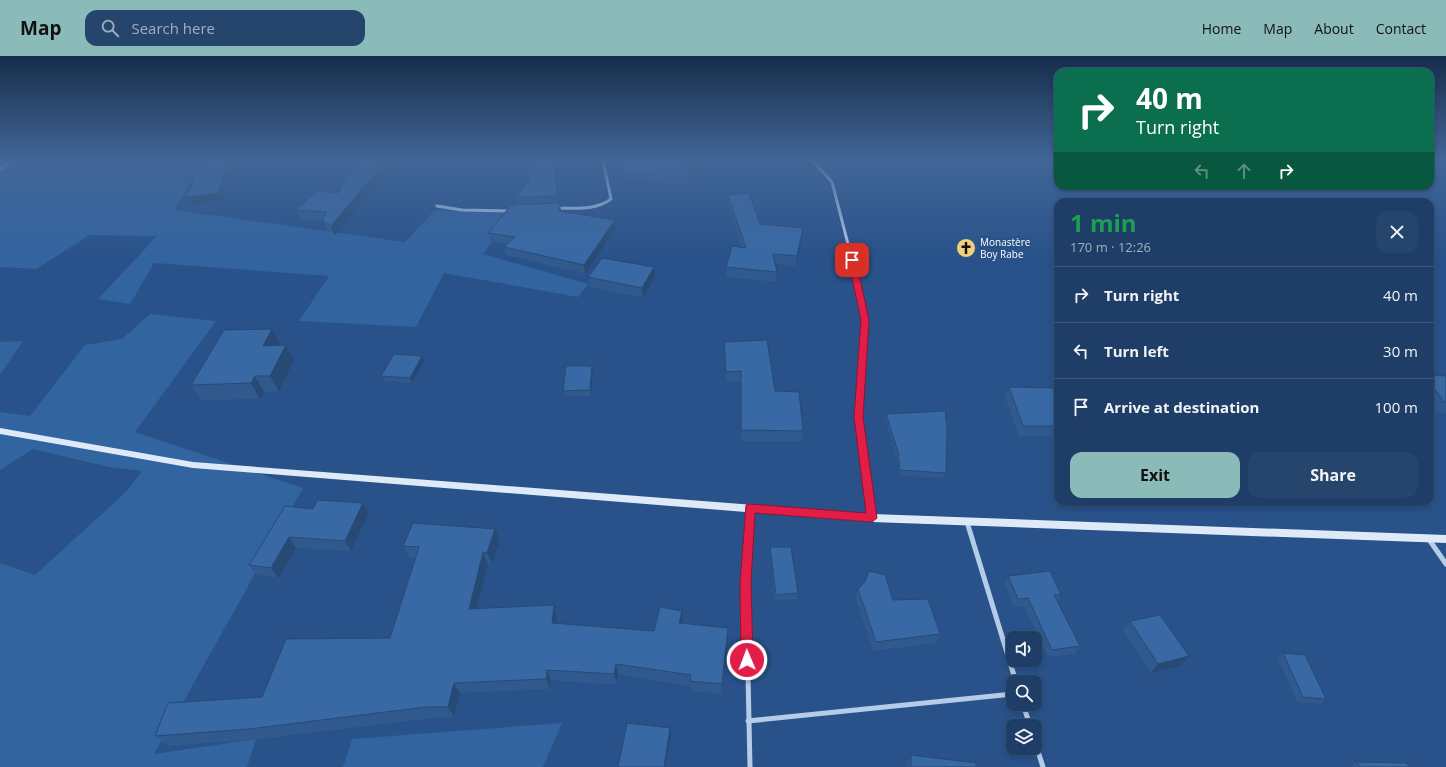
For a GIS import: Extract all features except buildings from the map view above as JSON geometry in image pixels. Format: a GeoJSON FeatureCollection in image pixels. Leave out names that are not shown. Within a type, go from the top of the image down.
{"type":"FeatureCollection","features":[{"type":"Feature","properties":{"kind":"main road"},"geometry":{"type":"LineString","coordinates":[[0,431],[193,464],[872,518],[1446,539]]}},
{"type":"Feature","properties":{"kind":"street"},"geometry":{"type":"LineString","coordinates":[[551,208],[594,207],[607,204],[611,199],[610,193]]}},
{"type":"Feature","properties":{"kind":"street"},"geometry":{"type":"LineString","coordinates":[[835,193],[856,275],[865,320],[859,417],[872,518]]}},
{"type":"Feature","properties":{"kind":"street"},"geometry":{"type":"LineString","coordinates":[[437,206],[462,210],[493,212],[515,211]]}},
{"type":"Feature","properties":{"kind":"street"},"geometry":{"type":"LineString","coordinates":[[750,508],[746,583],[750,767]]}},
{"type":"Feature","properties":{"kind":"street"},"geometry":{"type":"LineString","coordinates":[[967,521],[1014,675]]}},
{"type":"Feature","properties":{"kind":"street"},"geometry":{"type":"LineString","coordinates":[[1428,538],[1446,564]]}},
{"type":"Feature","properties":{"kind":"street"},"geometry":{"type":"LineString","coordinates":[[748,721],[1006,695]]}},
{"type":"Feature","properties":{"kind":"street"},"geometry":{"type":"LineString","coordinates":[[1039,755],[1043,767]]}},
{"type":"Feature","properties":{"kind":"shaded area"},"geometry":{"type":"Polygon","coordinates":[[[0,193],[184,193],[174,210],[405,242],[435,210],[514,213],[483,254],[588,284],[578,297],[444,273],[416,327],[299,321],[329,276],[154,263],[130,304],[98,299],[157,236],[89,235],[37,269],[0,267],[0,193]]]}},
{"type":"Feature","properties":{"kind":"shaded area"},"geometry":{"type":"Polygon","coordinates":[[[150,314],[216,321],[135,432],[303,488],[154,754],[256,739],[247,767],[0,767],[0,563],[35,575],[127,491],[142,471],[109,467],[33,449],[0,470],[0,412],[30,416],[85,345],[122,339],[150,314]]]}},
{"type":"Feature","properties":{"kind":"shaded area"},"geometry":{"type":"Polygon","coordinates":[[[23,341],[0,375],[0,342],[23,341]]]}},
{"type":"Feature","properties":{"kind":"shaded area"},"geometry":{"type":"Polygon","coordinates":[[[562,723],[543,767],[343,767],[352,739],[562,723]]]}},
{"type":"Feature","properties":{"kind":"place","name":"Monastère Boy Rabe"},"geometry":{"type":"Point","coordinates":[966,248]}},
{"type":"Feature","properties":{"kind":"route"},"geometry":{"type":"LineString","coordinates":[[747,660],[746,583],[750,508],[872,518],[859,417],[865,320],[852,260]]}}]}
